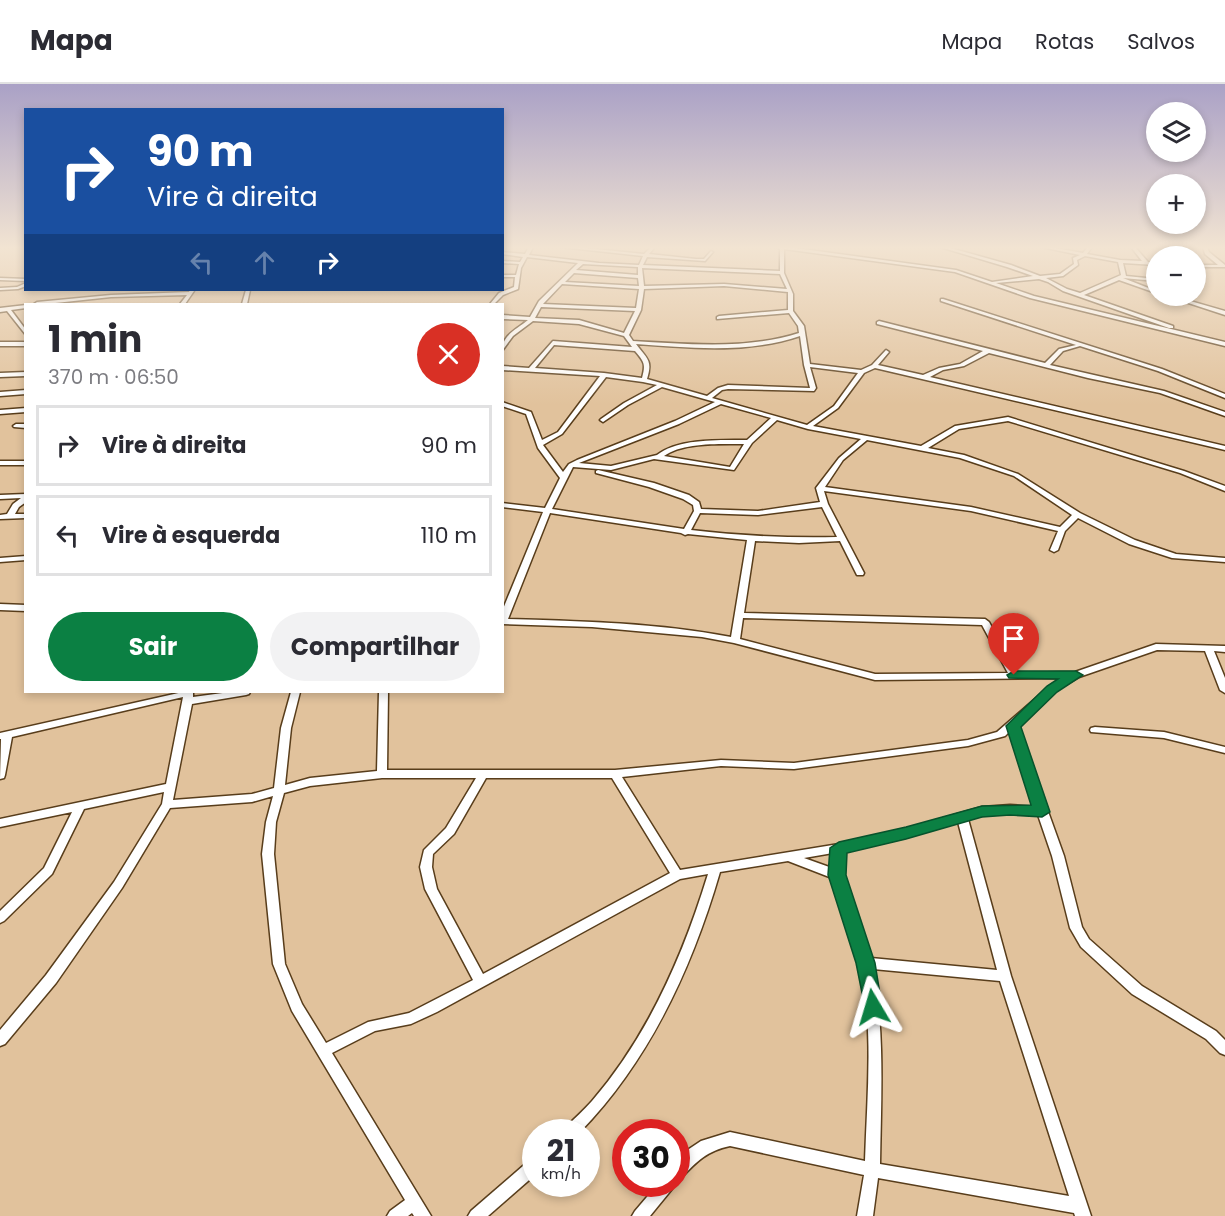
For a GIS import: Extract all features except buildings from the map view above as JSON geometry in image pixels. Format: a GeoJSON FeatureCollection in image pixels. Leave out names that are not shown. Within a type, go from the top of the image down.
{"type":"FeatureCollection","features":[{"type":"Feature","properties":{"kind":"street"},"geometry":{"type":"LineString","coordinates":[[46,303],[73,300]]}},
{"type":"Feature","properties":{"kind":"street"},"geometry":{"type":"LineString","coordinates":[[504,345],[512,335],[532,318],[538,305],[544,300]]}},
{"type":"Feature","properties":{"kind":"street"},"geometry":{"type":"LineString","coordinates":[[626,335],[638,310],[640,300]]}},
{"type":"Feature","properties":{"kind":"street"},"geometry":{"type":"LineString","coordinates":[[708,398],[720,389],[728,387],[809,391],[813,388],[799,322],[790,311],[790,300]]}},
{"type":"Feature","properties":{"kind":"street"},"geometry":{"type":"LineString","coordinates":[[944,300],[1078,346],[1160,370],[1225,396]]}},
{"type":"Feature","properties":{"kind":"street"},"geometry":{"type":"LineString","coordinates":[[1043,300],[1225,344]]}},
{"type":"Feature","properties":{"kind":"street"},"geometry":{"type":"LineString","coordinates":[[1094,300],[1207,339]]}},
{"type":"Feature","properties":{"kind":"street"},"geometry":{"type":"LineString","coordinates":[[538,305],[638,310]]}},
{"type":"Feature","properties":{"kind":"street"},"geometry":{"type":"LineString","coordinates":[[0,310],[24,306]]}},
{"type":"Feature","properties":{"kind":"street"},"geometry":{"type":"LineString","coordinates":[[1202,306],[1225,313]]}},
{"type":"Feature","properties":{"kind":"street"},"geometry":{"type":"LineString","coordinates":[[9,309],[24,331]]}},
{"type":"Feature","properties":{"kind":"street"},"geometry":{"type":"LineString","coordinates":[[719,318],[790,311]]}},
{"type":"Feature","properties":{"kind":"street"},"geometry":{"type":"LineString","coordinates":[[504,317],[584,323],[626,335],[648,367],[644,380]]}},
{"type":"Feature","properties":{"kind":"street"},"geometry":{"type":"LineString","coordinates":[[18,323],[24,321]]}},
{"type":"Feature","properties":{"kind":"street"},"geometry":{"type":"LineString","coordinates":[[879,323],[1162,392],[1225,414]]}},
{"type":"Feature","properties":{"kind":"street"},"geometry":{"type":"LineString","coordinates":[[630,342],[742,344],[784,341],[802,334]]}},
{"type":"Feature","properties":{"kind":"street"},"geometry":{"type":"LineString","coordinates":[[531,369],[553,343],[636,349]]}},
{"type":"Feature","properties":{"kind":"street"},"geometry":{"type":"LineString","coordinates":[[0,344],[24,344]]}},
{"type":"Feature","properties":{"kind":"street"},"geometry":{"type":"LineString","coordinates":[[1047,365],[1061,350],[1078,346]]}},
{"type":"Feature","properties":{"kind":"street"},"geometry":{"type":"LineString","coordinates":[[924,377],[941,369],[962,365],[988,351]]}},
{"type":"Feature","properties":{"kind":"street"},"geometry":{"type":"LineString","coordinates":[[808,427],[836,406],[862,372],[874,366],[886,352]]}},
{"type":"Feature","properties":{"kind":"street"},"geometry":{"type":"LineString","coordinates":[[807,365],[862,372]]}},
{"type":"Feature","properties":{"kind":"street"},"geometry":{"type":"LineString","coordinates":[[874,366],[1225,448]]}},
{"type":"Feature","properties":{"kind":"street"},"geometry":{"type":"LineString","coordinates":[[504,368],[644,380],[774,419],[866,439],[924,447],[992,465],[1016,475],[1077,515],[1132,542],[1175,556],[1225,560]]}},
{"type":"Feature","properties":{"kind":"street"},"geometry":{"type":"LineString","coordinates":[[0,375],[24,374]]}},
{"type":"Feature","properties":{"kind":"street"},"geometry":{"type":"LineString","coordinates":[[540,444],[560,433],[604,375]]}},
{"type":"Feature","properties":{"kind":"street"},"geometry":{"type":"LineString","coordinates":[[603,420],[626,404],[662,385]]}},
{"type":"Feature","properties":{"kind":"street"},"geometry":{"type":"LineString","coordinates":[[0,394],[24,392]]}},
{"type":"Feature","properties":{"kind":"street"},"geometry":{"type":"LineString","coordinates":[[504,618],[519,574],[563,477],[572,465],[681,423],[719,403]]}},
{"type":"Feature","properties":{"kind":"street"},"geometry":{"type":"LineString","coordinates":[[504,405],[529,413],[545,456],[563,477]]}},
{"type":"Feature","properties":{"kind":"street"},"geometry":{"type":"LineString","coordinates":[[0,412],[24,410]]}},
{"type":"Feature","properties":{"kind":"street"},"geometry":{"type":"LineString","coordinates":[[592,468],[611,468],[658,458],[732,469],[749,442],[774,419]]}},
{"type":"Feature","properties":{"kind":"street"},"geometry":{"type":"LineString","coordinates":[[924,447],[957,427],[1008,419],[1182,472],[1225,489]]}},
{"type":"Feature","properties":{"kind":"street"},"geometry":{"type":"LineString","coordinates":[[16,426],[24,426]]}},
{"type":"Feature","properties":{"kind":"street"},"geometry":{"type":"LineString","coordinates":[[860,573],[824,504],[820,488],[841,459],[866,439]]}},
{"type":"Feature","properties":{"kind":"street"},"geometry":{"type":"LineString","coordinates":[[658,458],[663,452],[691,446],[749,442]]}},
{"type":"Feature","properties":{"kind":"street"},"geometry":{"type":"LineString","coordinates":[[0,463],[24,463]]}},
{"type":"Feature","properties":{"kind":"street"},"geometry":{"type":"LineString","coordinates":[[572,465],[592,468],[680,495],[696,504],[698,511],[685,532]]}},
{"type":"Feature","properties":{"kind":"street"},"geometry":{"type":"LineString","coordinates":[[820,488],[971,509],[1062,530]]}},
{"type":"Feature","properties":{"kind":"street"},"geometry":{"type":"LineString","coordinates":[[0,497],[24,497]]}},
{"type":"Feature","properties":{"kind":"street"},"geometry":{"type":"LineString","coordinates":[[3,519],[24,499]]}},
{"type":"Feature","properties":{"kind":"street"},"geometry":{"type":"LineString","coordinates":[[698,511],[758,513],[824,504]]}},
{"type":"Feature","properties":{"kind":"street"},"geometry":{"type":"LineString","coordinates":[[504,505],[549,510],[685,532],[751,539],[798,542],[842,539]]}},
{"type":"Feature","properties":{"kind":"street"},"geometry":{"type":"LineString","coordinates":[[1054,550],[1062,530],[1077,515]]}},
{"type":"Feature","properties":{"kind":"street"},"geometry":{"type":"LineString","coordinates":[[3,519],[24,516]]}},
{"type":"Feature","properties":{"kind":"street"},"geometry":{"type":"LineString","coordinates":[[735,640],[751,539]]}},
{"type":"Feature","properties":{"kind":"street"},"geometry":{"type":"LineString","coordinates":[[0,560],[24,558]]}},
{"type":"Feature","properties":{"kind":"street"},"geometry":{"type":"LineString","coordinates":[[0,607],[24,608]]}},
{"type":"Feature","properties":{"kind":"street"},"geometry":{"type":"LineString","coordinates":[[738,615],[985,622],[1014,675]]}},
{"type":"Feature","properties":{"kind":"street"},"geometry":{"type":"LineString","coordinates":[[504,621],[614,626],[735,640],[862,675],[1076,675]]}},
{"type":"Feature","properties":{"kind":"street"},"geometry":{"type":"LineString","coordinates":[[167,804],[252,798],[310,782],[382,774],[615,774],[721,763],[794,766],[985,740],[1013,726],[1052,689],[1076,675],[1147,649],[1171,646],[1225,649]]}},
{"type":"Feature","properties":{"kind":"street"},"geometry":{"type":"LineString","coordinates":[[1208,648],[1225,690]]}},
{"type":"Feature","properties":{"kind":"street"},"geometry":{"type":"LineString","coordinates":[[0,775],[4,735],[189,695],[227,693]]}},
{"type":"Feature","properties":{"kind":"street"},"geometry":{"type":"LineString","coordinates":[[295,693],[286,728],[279,792],[271,822],[268,854],[279,964],[297,1007],[423,1216]]}},
{"type":"Feature","properties":{"kind":"street"},"geometry":{"type":"LineString","coordinates":[[382,774],[383,693]]}},
{"type":"Feature","properties":{"kind":"street"},"geometry":{"type":"LineString","coordinates":[[0,1040],[51,979],[118,885],[167,804],[189,695]]}},
{"type":"Feature","properties":{"kind":"street"},"geometry":{"type":"LineString","coordinates":[[1013,726],[1058,856],[1076,928],[1084,944],[1137,990],[1203,1029],[1225,1049]]}},
{"type":"Feature","properties":{"kind":"street"},"geometry":{"type":"LineString","coordinates":[[1095,730],[1164,735],[1225,750]]}},
{"type":"Feature","properties":{"kind":"street"},"geometry":{"type":"LineString","coordinates":[[480,981],[431,889],[426,867],[428,853],[450,831],[483,774]]}},
{"type":"Feature","properties":{"kind":"street"},"geometry":{"type":"LineString","coordinates":[[615,774],[677,875]]}},
{"type":"Feature","properties":{"kind":"street"},"geometry":{"type":"LineString","coordinates":[[0,823],[170,787]]}},
{"type":"Feature","properties":{"kind":"street"},"geometry":{"type":"LineString","coordinates":[[0,918],[48,871],[75,821],[80,806]]}},
{"type":"Feature","properties":{"kind":"street"},"geometry":{"type":"LineString","coordinates":[[324,1051],[373,1026],[411,1018],[677,875],[839,848],[982,812],[1010,809],[1042,812]]}},
{"type":"Feature","properties":{"kind":"street"},"geometry":{"type":"LineString","coordinates":[[690,1156],[710,1143],[730,1139],[872,1170],[1081,1211],[1005,976],[962,818]]}},
{"type":"Feature","properties":{"kind":"street"},"geometry":{"type":"LineString","coordinates":[[839,848],[837,875],[866,963],[875,1040],[872,1170],[865,1216]]}},
{"type":"Feature","properties":{"kind":"street"},"geometry":{"type":"LineString","coordinates":[[790,857],[837,875]]}},
{"type":"Feature","properties":{"kind":"street"},"geometry":{"type":"LineString","coordinates":[[585,1119],[622,1076],[645,1035],[683,958],[706,902],[715,869]]}},
{"type":"Feature","properties":{"kind":"street"},"geometry":{"type":"LineString","coordinates":[[866,963],[1005,976]]}},
{"type":"Feature","properties":{"kind":"street"},"geometry":{"type":"LineString","coordinates":[[476,1216],[522,1176]]}},
{"type":"Feature","properties":{"kind":"street"},"geometry":{"type":"LineString","coordinates":[[640,1216],[656,1197]]}},
{"type":"Feature","properties":{"kind":"street"},"geometry":{"type":"LineString","coordinates":[[395,1216],[414,1202]]}},
{"type":"Feature","properties":{"kind":"route"},"geometry":{"type":"LineString","coordinates":[[873,1007],[866,963],[837,875],[839,848],[906,833],[982,812],[1010,809],[1042,812],[1013,726],[1052,689],[1076,675],[1014,675]]}}]}
